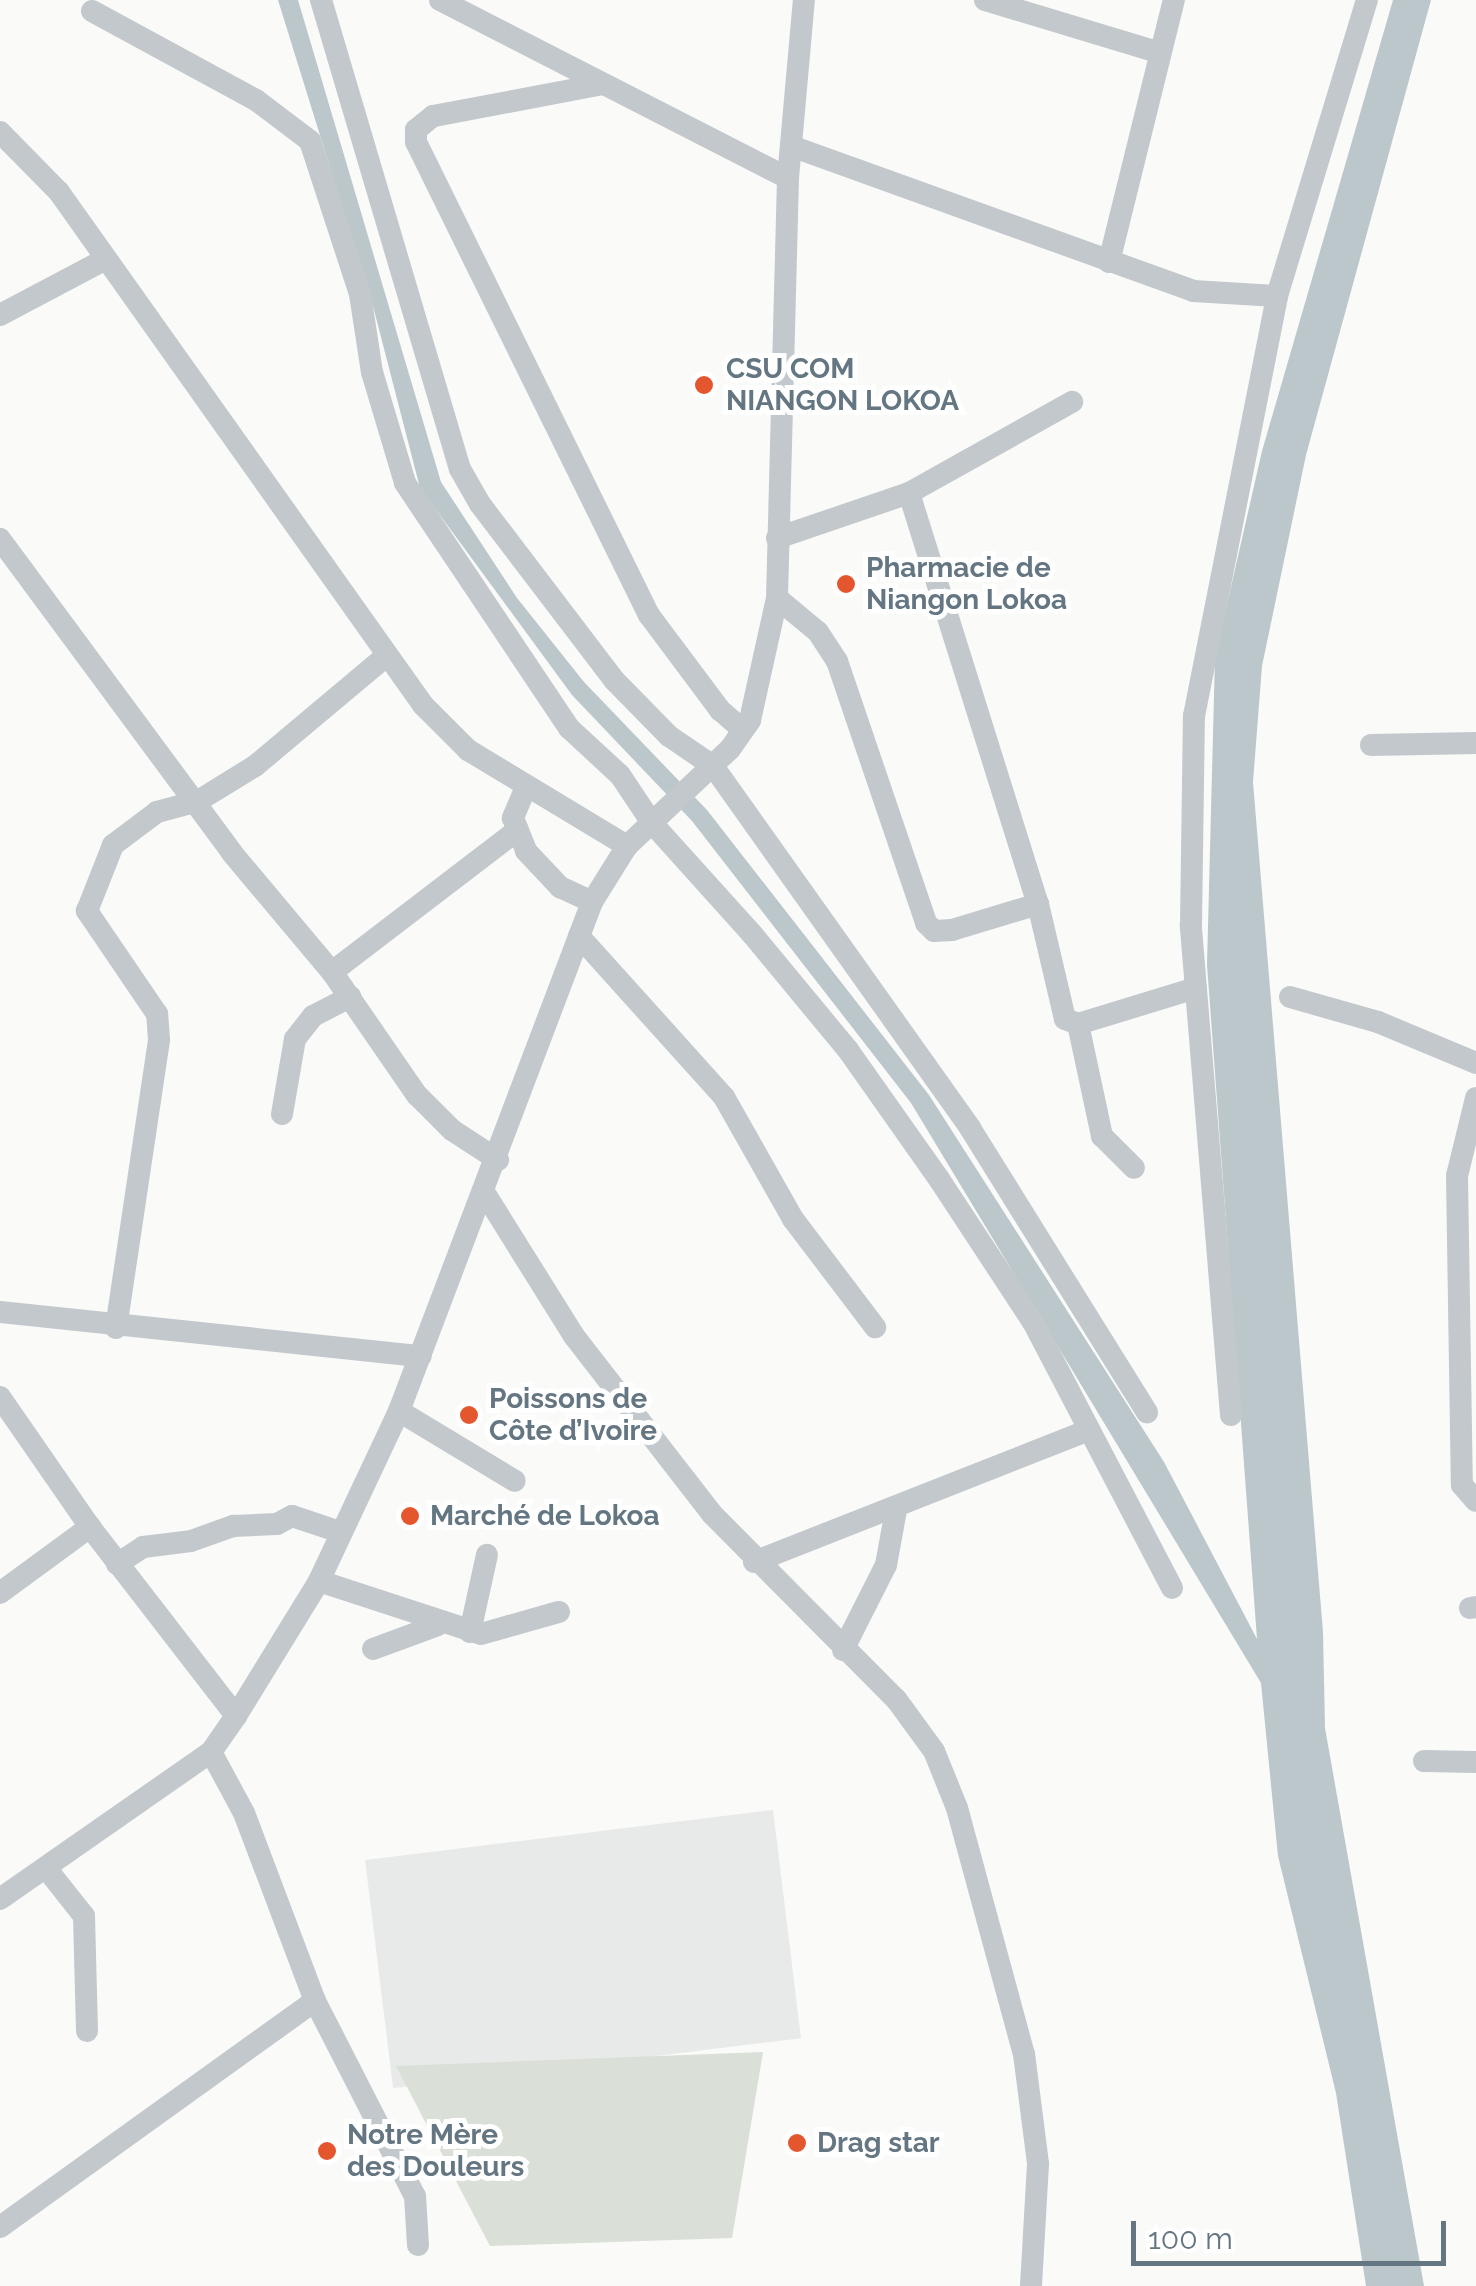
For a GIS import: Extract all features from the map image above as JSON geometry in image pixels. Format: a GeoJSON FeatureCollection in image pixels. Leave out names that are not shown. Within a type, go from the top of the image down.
{"type":"FeatureCollection","features":[{"type":"Feature","properties":{"kind":"street"},"geometry":{"type":"LineString","coordinates":[[321,0],[460,470],[550,602],[616,681],[669,736],[713,766],[970,1128],[1147,1412]]}},
{"type":"Feature","properties":{"kind":"street"},"geometry":{"type":"LineString","coordinates":[[440,0],[788,178]]}},
{"type":"Feature","properties":{"kind":"street"},"geometry":{"type":"LineString","coordinates":[[0,1899],[211,1752],[236,1716],[318,1581],[399,1411],[498,1160],[592,902],[627,846],[713,766],[744,730],[757,698],[777,598],[788,178],[804,0]]}},
{"type":"Feature","properties":{"kind":"street"},"geometry":{"type":"LineString","coordinates":[[985,0],[1157,52]]}},
{"type":"Feature","properties":{"kind":"street"},"geometry":{"type":"LineString","coordinates":[[1109,262],[1157,52],[1174,0]]}},
{"type":"Feature","properties":{"kind":"street"},"geometry":{"type":"LineString","coordinates":[[1230,1415],[1196,988],[1194,716],[1277,296],[1368,0]]}},
{"type":"Feature","properties":{"kind":"street"},"geometry":{"type":"LineString","coordinates":[[92,12],[256,100],[310,141],[360,294],[372,372],[405,483],[502,636],[569,728],[659,817],[848,1050],[1033,1322],[1172,1588]]}},
{"type":"Feature","properties":{"kind":"street"},"geometry":{"type":"LineString","coordinates":[[602,84],[433,116],[416,130],[416,142],[649,615],[720,710],[744,730]]}},
{"type":"Feature","properties":{"kind":"street"},"geometry":{"type":"LineString","coordinates":[[0,132],[59,192],[102,262],[385,658],[468,750],[627,846]]}},
{"type":"Feature","properties":{"kind":"street"},"geometry":{"type":"LineString","coordinates":[[791,146],[1193,291],[1277,296]]}},
{"type":"Feature","properties":{"kind":"street"},"geometry":{"type":"LineString","coordinates":[[0,315],[102,262]]}},
{"type":"Feature","properties":{"kind":"street"},"geometry":{"type":"LineString","coordinates":[[777,538],[908,493],[1072,402]]}},
{"type":"Feature","properties":{"kind":"street"},"geometry":{"type":"LineString","coordinates":[[908,493],[1038,904],[1065,1020],[1078,1024],[1196,988]]}},
{"type":"Feature","properties":{"kind":"street"},"geometry":{"type":"LineString","coordinates":[[0,539],[9,571],[332,972],[417,1094],[452,1130],[498,1160]]}},
{"type":"Feature","properties":{"kind":"street"},"geometry":{"type":"LineString","coordinates":[[777,598],[818,632],[837,661],[926,923],[934,932],[952,930],[1038,904]]}},
{"type":"Feature","properties":{"kind":"street"},"geometry":{"type":"LineString","coordinates":[[116,1328],[153,1092],[157,1014],[87,911],[112,845],[157,812],[198,802],[305,730],[385,658]]}},
{"type":"Feature","properties":{"kind":"street"},"geometry":{"type":"LineString","coordinates":[[1371,746],[1476,744]]}},
{"type":"Feature","properties":{"kind":"street"},"geometry":{"type":"LineString","coordinates":[[526,787],[513,818],[526,851],[560,887],[592,902]]}},
{"type":"Feature","properties":{"kind":"street"},"geometry":{"type":"LineString","coordinates":[[332,972],[518,830]]}},
{"type":"Feature","properties":{"kind":"street"},"geometry":{"type":"LineString","coordinates":[[578,936],[724,1097],[792,1219],[875,1327]]}},
{"type":"Feature","properties":{"kind":"street"},"geometry":{"type":"LineString","coordinates":[[1290,996],[1378,1022],[1476,1063]]}},
{"type":"Feature","properties":{"kind":"street"},"geometry":{"type":"LineString","coordinates":[[282,1114],[295,1039],[313,1016],[350,997]]}},
{"type":"Feature","properties":{"kind":"street"},"geometry":{"type":"LineString","coordinates":[[1078,1024],[1102,1136],[1134,1168]]}},
{"type":"Feature","properties":{"kind":"street"},"geometry":{"type":"LineString","coordinates":[[1476,1098],[1466,1175],[1462,1485],[1476,1501]]}},
{"type":"Feature","properties":{"kind":"street"},"geometry":{"type":"LineString","coordinates":[[484,1192],[574,1336],[754,1562],[896,1699],[934,1751],[957,1808],[1024,2054],[1038,2164],[1032,2286]]}},
{"type":"Feature","properties":{"kind":"street"},"geometry":{"type":"LineString","coordinates":[[0,1312],[116,1328],[421,1356]]}},
{"type":"Feature","properties":{"kind":"street"},"geometry":{"type":"LineString","coordinates":[[0,1397],[90,1527],[236,1716]]}},
{"type":"Feature","properties":{"kind":"street"},"geometry":{"type":"LineString","coordinates":[[399,1411],[516,1480]]}},
{"type":"Feature","properties":{"kind":"street"},"geometry":{"type":"LineString","coordinates":[[754,1562],[896,1510],[1090,1430]]}},
{"type":"Feature","properties":{"kind":"street"},"geometry":{"type":"LineString","coordinates":[[843,1650],[886,1565],[896,1510]]}},
{"type":"Feature","properties":{"kind":"street"},"geometry":{"type":"LineString","coordinates":[[118,1564],[142,1547],[292,1516],[340,1532]]}},
{"type":"Feature","properties":{"kind":"street"},"geometry":{"type":"LineString","coordinates":[[0,1593],[90,1527]]}},
{"type":"Feature","properties":{"kind":"street"},"geometry":{"type":"LineString","coordinates":[[470,1632],[486,1555]]}},
{"type":"Feature","properties":{"kind":"street"},"geometry":{"type":"LineString","coordinates":[[318,1581],[438,1625],[470,1632],[559,1612]]}},
{"type":"Feature","properties":{"kind":"street"},"geometry":{"type":"LineString","coordinates":[[372,1649],[438,1625]]}},
{"type":"Feature","properties":{"kind":"street"},"geometry":{"type":"LineString","coordinates":[[211,1752],[244,1813],[316,2001],[416,2196],[418,2245]]}},
{"type":"Feature","properties":{"kind":"street"},"geometry":{"type":"LineString","coordinates":[[1424,1761],[1476,1762]]}},
{"type":"Feature","properties":{"kind":"street"},"geometry":{"type":"LineString","coordinates":[[46,1868],[84,1916],[87,2030]]}},
{"type":"Feature","properties":{"kind":"street"},"geometry":{"type":"LineString","coordinates":[[0,2228],[316,2001]]}},
{"type":"Feature","properties":{"kind":"shaded area"},"geometry":{"type":"Polygon","coordinates":[[[278,0],[298,0],[441,482],[517,598],[584,682],[707,810],[929,1095],[1164,1462],[1257,1639],[1207,965],[1215,657],[1262,451],[1393,0],[1431,0],[1306,455],[1262,666],[1253,782],[1323,1632],[1325,1728],[1424,2286],[1366,2286],[1336,2093],[1278,1856],[1261,1683],[911,1103],[692,821],[572,695],[420,488],[373,306],[278,0]]]}},
{"type":"Feature","properties":{"kind":"shaded area"},"geometry":{"type":"Polygon","coordinates":[[[773,1810],[801,2038],[393,2088],[365,1860],[773,1810]]]}},
{"type":"Feature","properties":{"kind":"shaded area"},"geometry":{"type":"Polygon","coordinates":[[[763,2052],[732,2238],[490,2246],[396,2066],[763,2052]]]}},
{"type":"Feature","properties":{"kind":"place","name":"CSU COM NIANGON LOKOA"},"geometry":{"type":"Point","coordinates":[704,385]}},
{"type":"Feature","properties":{"kind":"place","name":"Pharmacie de Niangon Lokoa"},"geometry":{"type":"Point","coordinates":[846,584]}},
{"type":"Feature","properties":{"kind":"place","name":"Poissons de Côte d’Ivoire"},"geometry":{"type":"Point","coordinates":[469,1415]}},
{"type":"Feature","properties":{"kind":"place","name":"Marché de Lokoa"},"geometry":{"type":"Point","coordinates":[410,1516]}},
{"type":"Feature","properties":{"kind":"place","name":"Drag star"},"geometry":{"type":"Point","coordinates":[797,2143]}},
{"type":"Feature","properties":{"kind":"place","name":"Notre Mère des Douleurs"},"geometry":{"type":"Point","coordinates":[327,2151]}}]}
